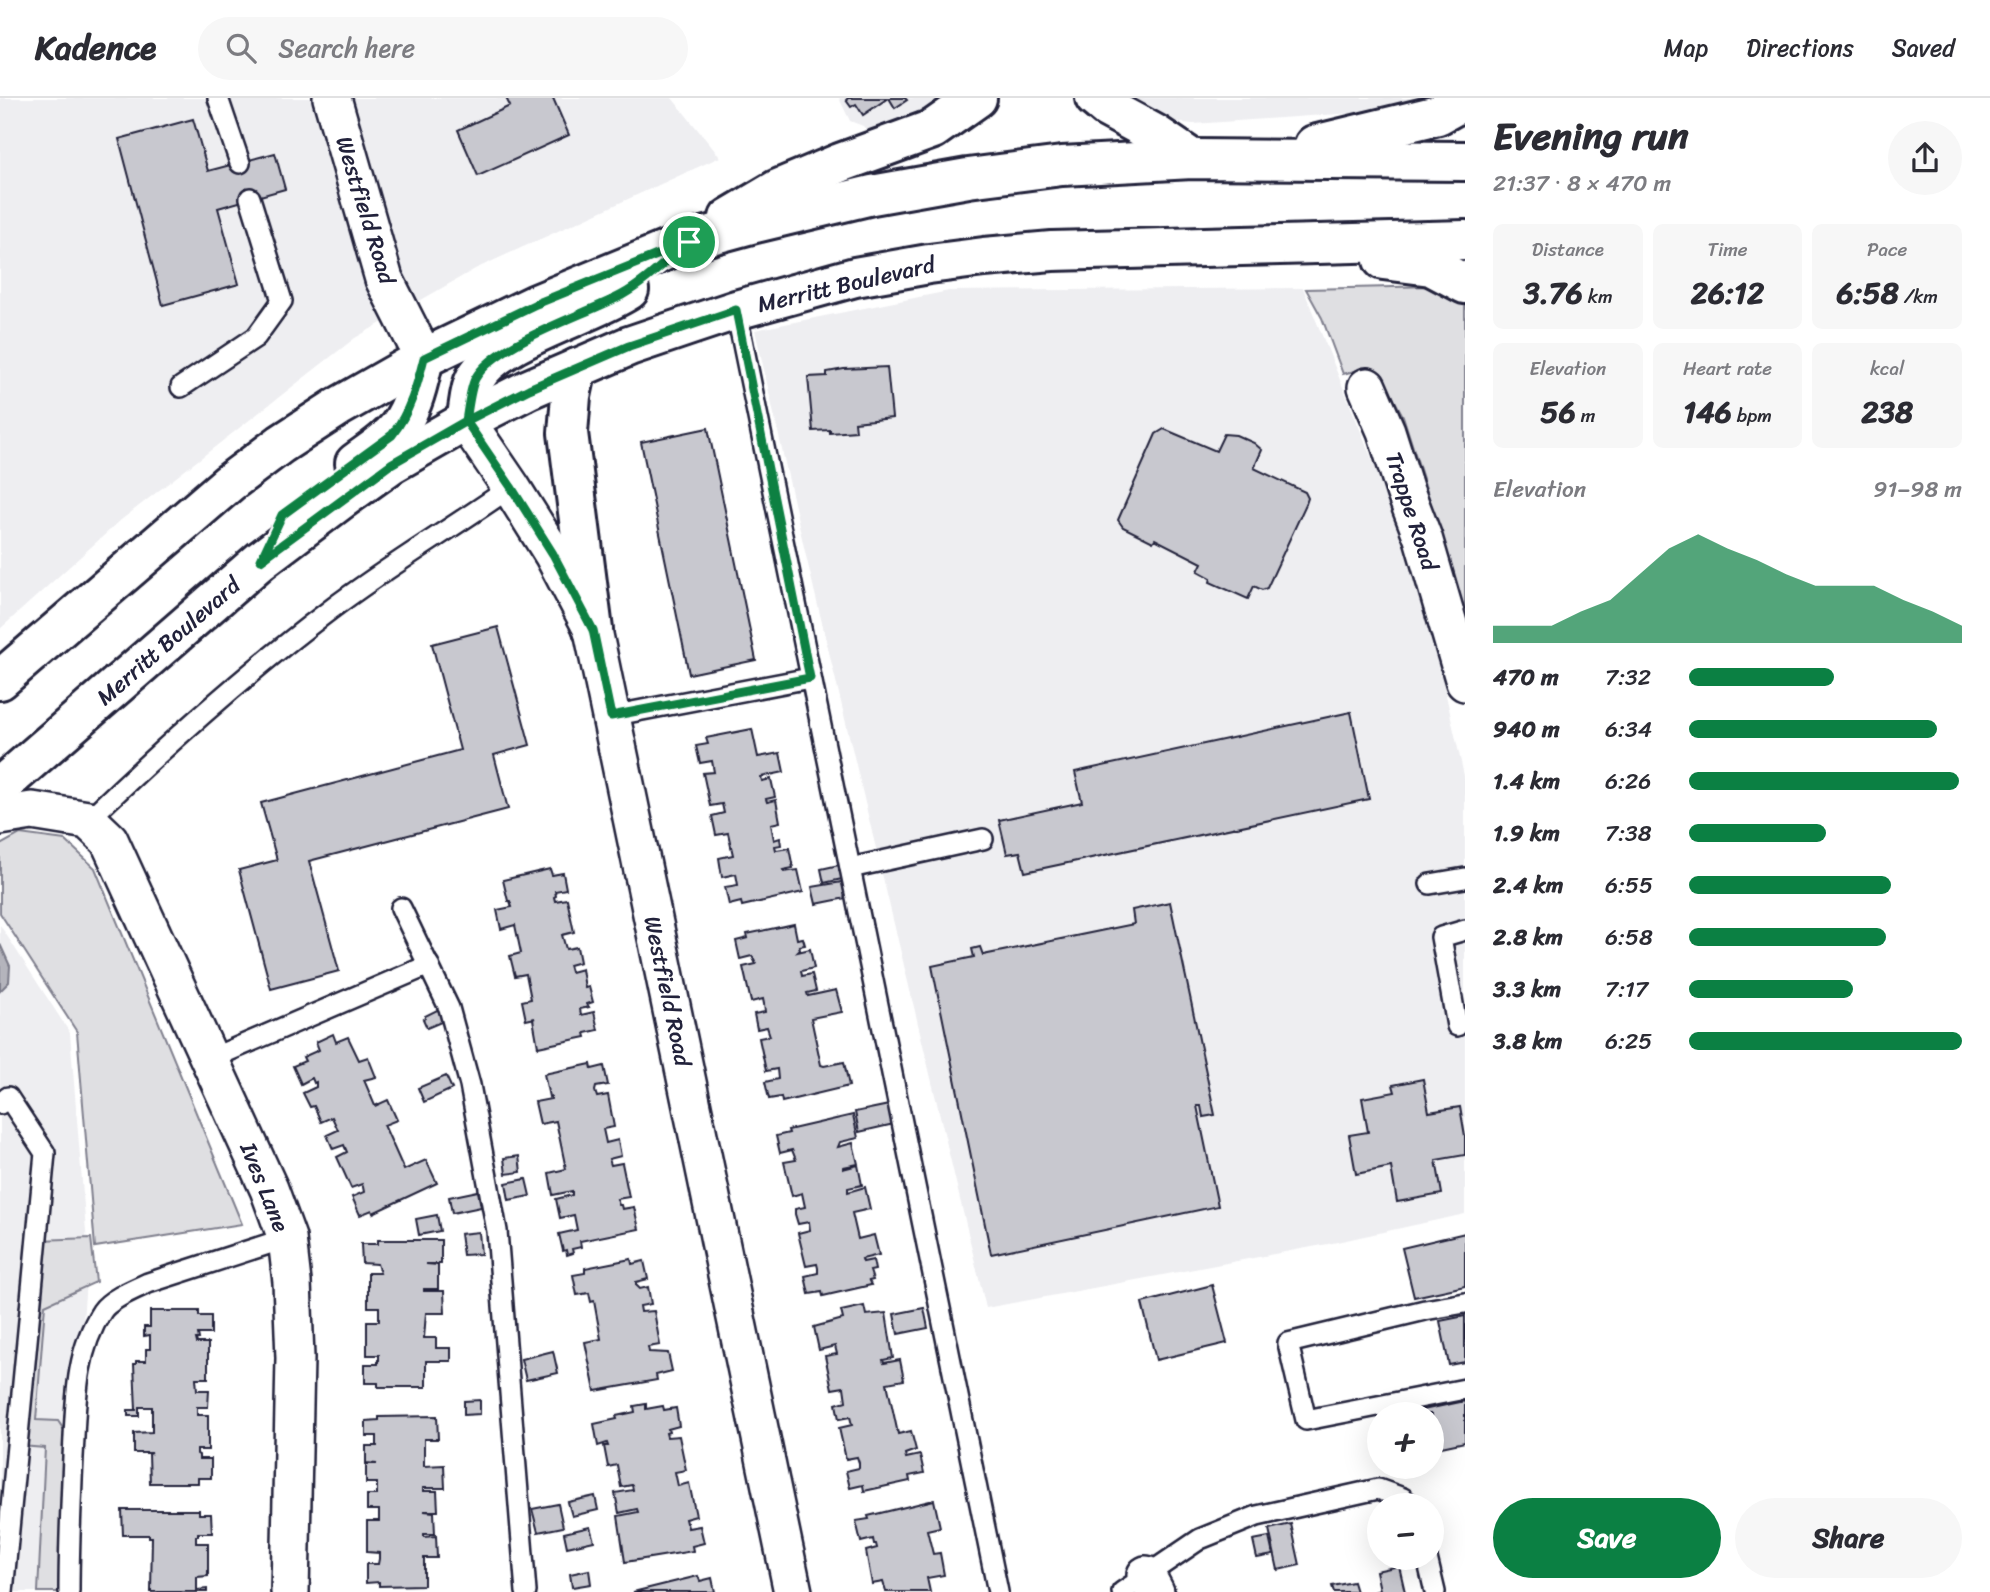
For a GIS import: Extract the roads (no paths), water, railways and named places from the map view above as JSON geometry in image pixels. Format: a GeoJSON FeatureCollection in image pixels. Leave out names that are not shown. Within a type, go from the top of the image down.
{"type":"FeatureCollection","features":[{"type":"Feature","properties":{"kind":"main road"},"geometry":{"type":"LineString","coordinates":[[466,421],[474,380],[491,361],[522,341],[623,294],[648,278],[689,242],[778,189],[933,129],[954,117],[977,98]]}},
{"type":"Feature","properties":{"kind":"main road"},"geometry":{"type":"LineString","coordinates":[[1095,98],[1192,159]]}},
{"type":"Feature","properties":{"kind":"main road"},"geometry":{"type":"LineString","coordinates":[[1259,159],[1438,115],[1465,100]]}},
{"type":"Feature","properties":{"kind":"main road"},"geometry":{"type":"LineString","coordinates":[[0,680],[229,483],[281,444],[338,407],[424,358],[536,304],[689,242],[859,198],[968,178],[1062,166],[1192,159],[1465,161]]}},
{"type":"Feature","properties":{"kind":"main road","name":"Merritt Boulevard"},"geometry":{"type":"LineString","coordinates":[[0,787],[261,560],[391,464],[529,389],[629,346],[736,310],[855,277],[984,257],[1052,251],[1465,240]]}},
{"type":"Feature","properties":{"kind":"main road"},"geometry":{"type":"LineString","coordinates":[[1248,245],[1431,266],[1465,284]]}},
{"type":"Feature","properties":{"kind":"main road"},"geometry":{"type":"LineString","coordinates":[[261,560],[282,515],[392,435],[404,419],[417,388],[424,358]]}},
{"type":"Feature","properties":{"kind":"main road"},"geometry":{"type":"LineString","coordinates":[[577,368],[571,396],[568,433],[593,630]]}},
{"type":"Feature","properties":{"kind":"street","name":"Westfield Road"},"geometry":{"type":"LineString","coordinates":[[332,98],[384,279],[424,358]]}},
{"type":"Feature","properties":{"kind":"street","name":"Trappe Road"},"geometry":{"type":"LineString","coordinates":[[1367,387],[1386,431],[1405,491],[1459,636],[1465,682]]}},
{"type":"Feature","properties":{"kind":"street","name":"Westfield Road"},"geometry":{"type":"LineString","coordinates":[[466,421],[553,554],[593,630],[793,1592]]}},
{"type":"Feature","properties":{"kind":"street"},"geometry":{"type":"LineString","coordinates":[[0,816],[32,811],[88,820]]}},
{"type":"Feature","properties":{"kind":"street","name":"Ives Lane"},"geometry":{"type":"LineString","coordinates":[[88,820],[108,840],[270,1189],[286,1238],[292,1282],[295,1358],[290,1592]]}},
{"type":"Feature","properties":{"kind":"lane"},"geometry":{"type":"LineString","coordinates":[[218,98],[240,163]]}},
{"type":"Feature","properties":{"kind":"lane"},"geometry":{"type":"LineString","coordinates":[[181,387],[256,337],[282,301],[250,198]]}},
{"type":"Feature","properties":{"kind":"lane"},"geometry":{"type":"LineString","coordinates":[[736,310],[998,1592]]}},
{"type":"Feature","properties":{"kind":"lane"},"geometry":{"type":"LineString","coordinates":[[88,820],[188,727],[328,611],[511,487]]}},
{"type":"Feature","properties":{"kind":"lane"},"geometry":{"type":"LineString","coordinates":[[611,716],[810,678]]}},
{"type":"Feature","properties":{"kind":"lane"},"geometry":{"type":"LineString","coordinates":[[850,868],[982,839]]}},
{"type":"Feature","properties":{"kind":"lane"},"geometry":{"type":"LineString","coordinates":[[1430,884],[1465,878]]}},
{"type":"Feature","properties":{"kind":"lane"},"geometry":{"type":"LineString","coordinates":[[401,908],[449,1008],[470,1085],[497,1231],[526,1592]]}},
{"type":"Feature","properties":{"kind":"lane"},"geometry":{"type":"LineString","coordinates":[[1457,1026],[1441,937],[1465,930]]}},
{"type":"Feature","properties":{"kind":"lane"},"geometry":{"type":"LineString","coordinates":[[209,1059],[429,965]]}},
{"type":"Feature","properties":{"kind":"lane"},"geometry":{"type":"LineString","coordinates":[[0,1104],[8,1097],[45,1153],[3,1592]]}},
{"type":"Feature","properties":{"kind":"lane"},"geometry":{"type":"LineString","coordinates":[[69,1592],[69,1533],[77,1379],[87,1340],[104,1308],[148,1283],[286,1238]]}},
{"type":"Feature","properties":{"kind":"lane"},"geometry":{"type":"LineString","coordinates":[[1465,1303],[1288,1343],[1306,1420],[1465,1389]]}},
{"type":"Feature","properties":{"kind":"lane"},"geometry":{"type":"LineString","coordinates":[[1141,1586],[1200,1539],[1257,1516],[1378,1489],[1389,1493]]}},
{"type":"Feature","properties":{"kind":"lane"},"geometry":{"type":"LineString","coordinates":[[1430,1570],[1435,1592]]}}]}
